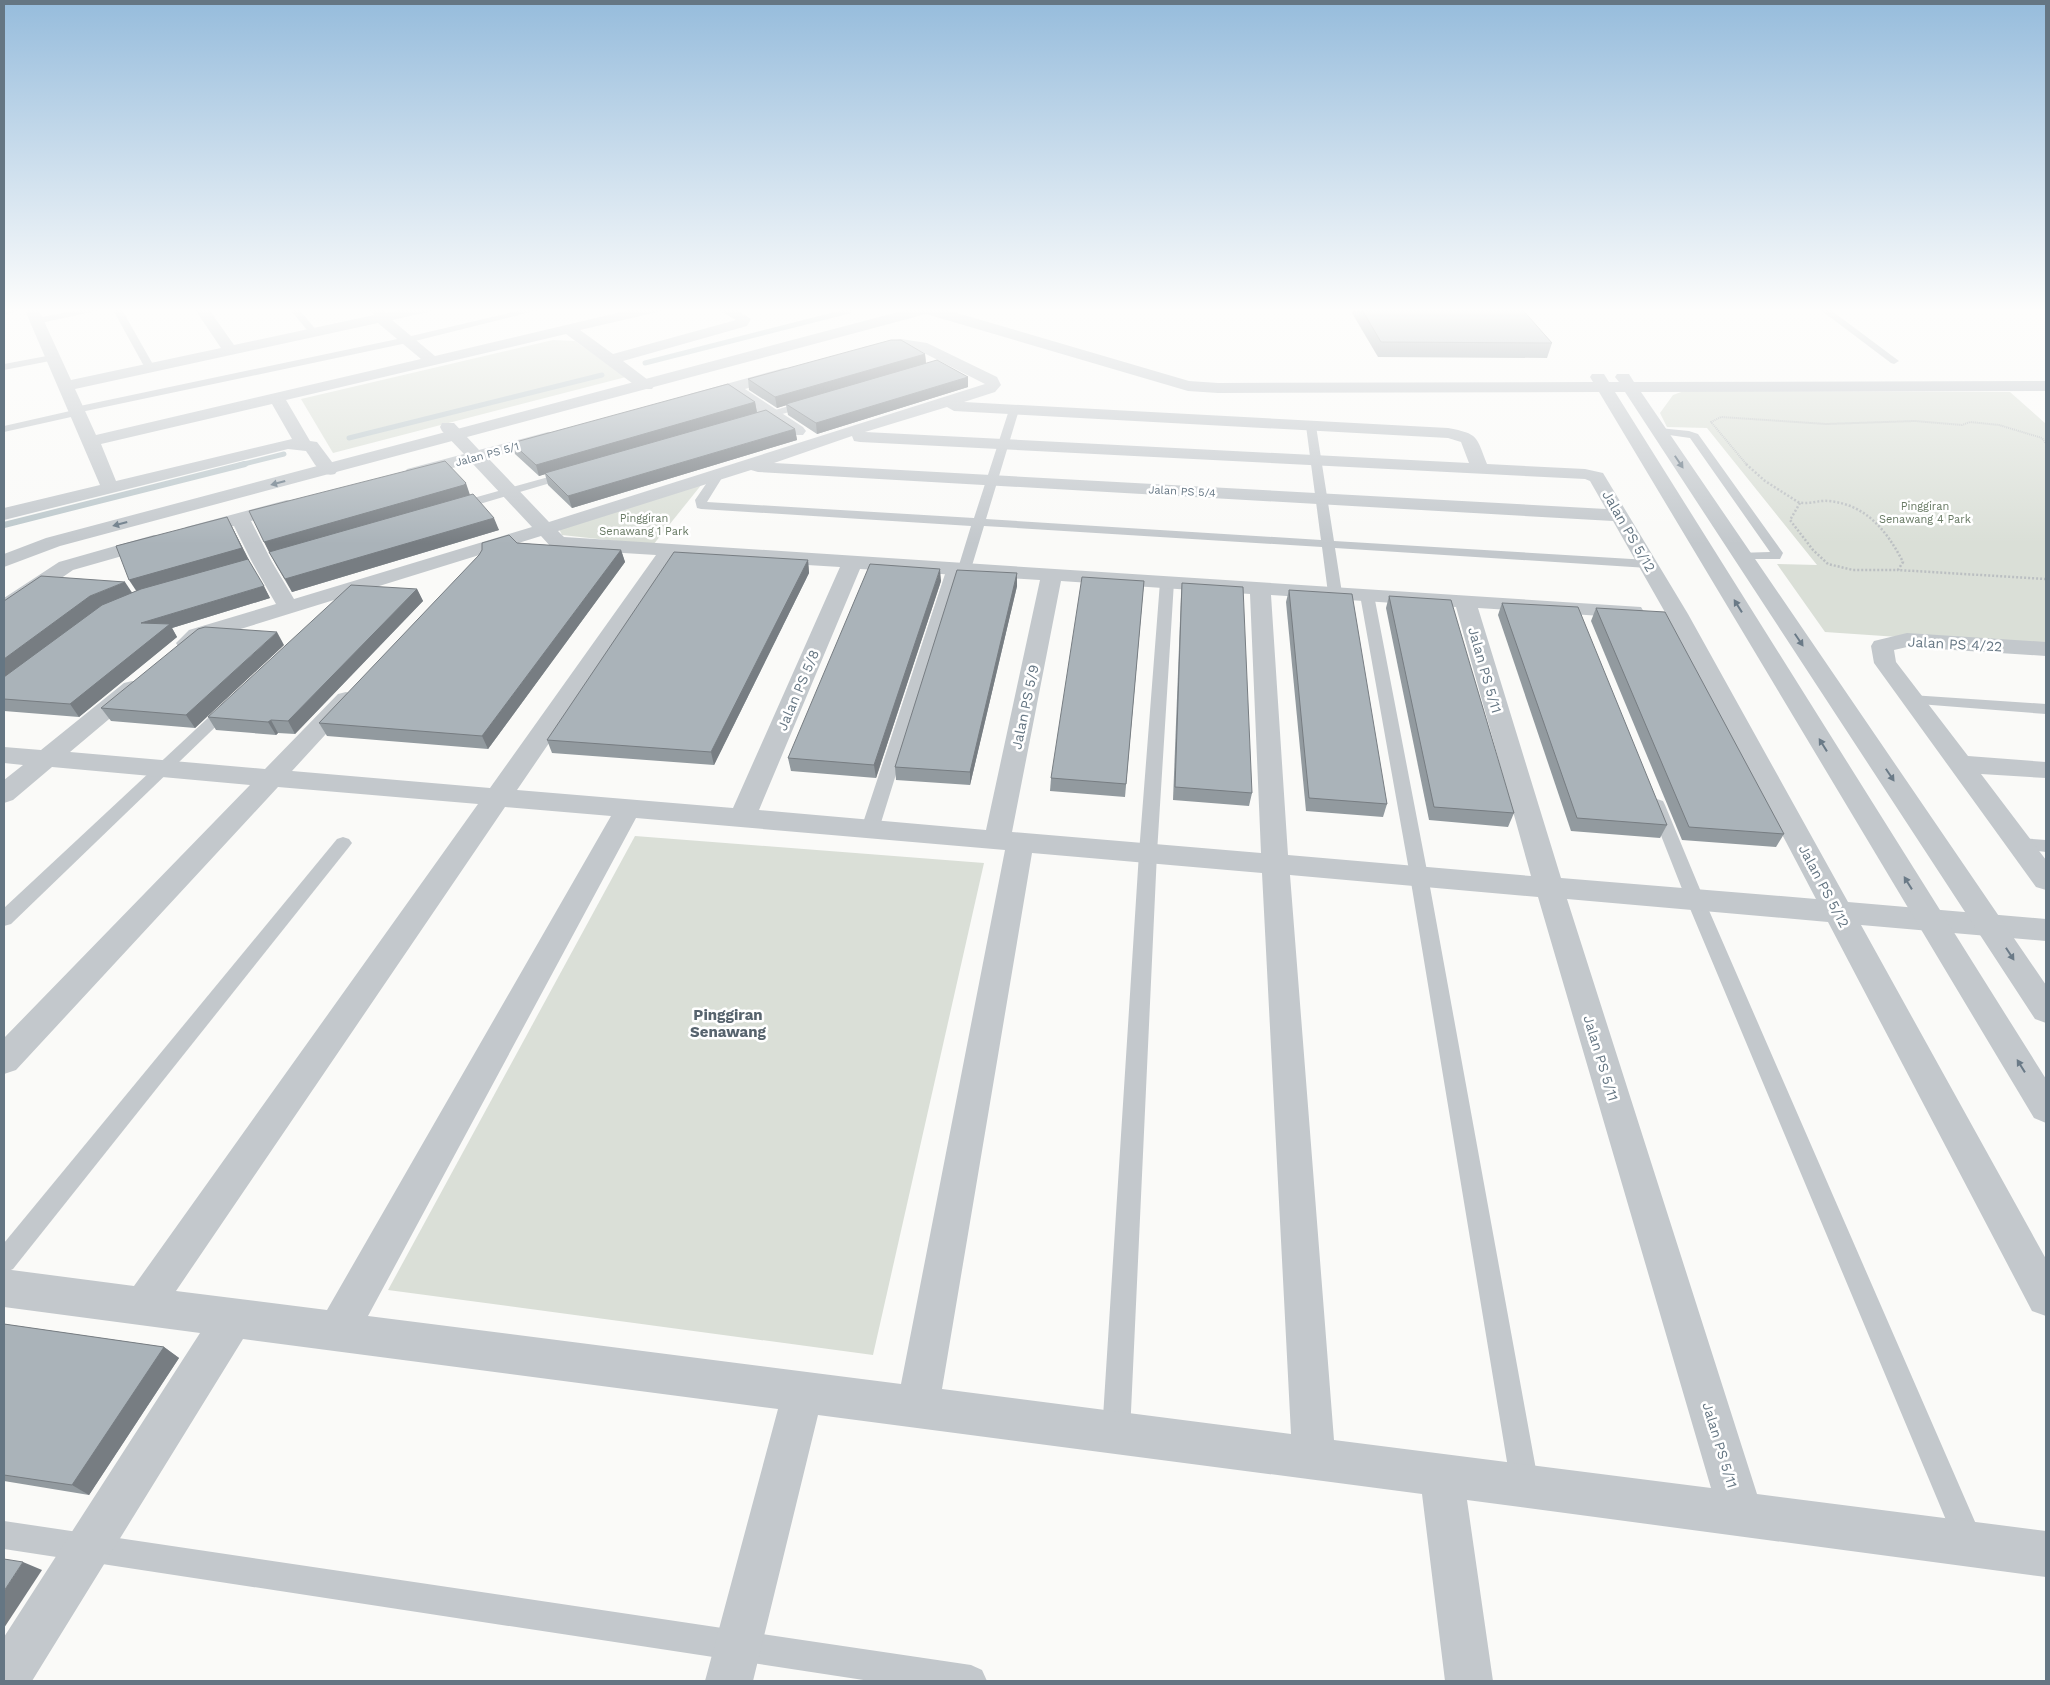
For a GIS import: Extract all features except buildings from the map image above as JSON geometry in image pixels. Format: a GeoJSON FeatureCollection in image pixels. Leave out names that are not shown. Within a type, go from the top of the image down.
{"type":"FeatureCollection","features":[{"type":"Feature","properties":{"kind":"street"},"geometry":{"type":"LineString","coordinates":[[65,387],[76,412],[92,441],[110,488]]}},
{"type":"Feature","properties":{"kind":"street"},"geometry":{"type":"LineString","coordinates":[[92,441],[324,387]]}},
{"type":"Feature","properties":{"kind":"street"},"geometry":{"type":"LineString","coordinates":[[4,561],[53,542],[325,465],[623,387]]}},
{"type":"Feature","properties":{"kind":"street"},"geometry":{"type":"LineString","coordinates":[[676,402],[732,387],[815,442]]}},
{"type":"Feature","properties":{"kind":"street"},"geometry":{"type":"LineString","coordinates":[[174,654],[197,635],[545,529],[719,473],[744,467],[815,442],[946,404],[991,387]]}},
{"type":"Feature","properties":{"kind":"street"},"geometry":{"type":"LineString","coordinates":[[1198,387],[1571,387]]}},
{"type":"Feature","properties":{"kind":"street"},"geometry":{"type":"LineString","coordinates":[[1614,387],[1617,409],[2046,1108]]}},
{"type":"Feature","properties":{"kind":"street"},"geometry":{"type":"LineString","coordinates":[[1618,387],[1653,422],[1991,924],[2046,1010]]}},
{"type":"Feature","properties":{"kind":"street"},"geometry":{"type":"LineString","coordinates":[[1659,387],[1929,387]]}},
{"type":"Feature","properties":{"kind":"street"},"geometry":{"type":"LineString","coordinates":[[1555,388],[1583,394],[1617,409]]}},
{"type":"Feature","properties":{"kind":"street"},"geometry":{"type":"LineString","coordinates":[[1653,422],[1664,393],[1676,388]]}},
{"type":"Feature","properties":{"kind":"street"},"geometry":{"type":"LineString","coordinates":[[276,398],[303,444]]}},
{"type":"Feature","properties":{"kind":"street"},"geometry":{"type":"LineString","coordinates":[[838,435],[1480,468],[1469,440],[1464,436],[1448,433],[962,408],[946,404]]}},
{"type":"Feature","properties":{"kind":"street"},"geometry":{"type":"LineString","coordinates":[[452,432],[558,542],[1464,601],[1581,617],[1677,614]]}},
{"type":"Feature","properties":{"kind":"street","name":"Jalan PS 5/1"},"geometry":{"type":"LineString","coordinates":[[401,477],[562,434]]}},
{"type":"Feature","properties":{"kind":"street"},"geometry":{"type":"LineString","coordinates":[[4,514],[288,444],[311,446],[325,465]]}},
{"type":"Feature","properties":{"kind":"street"},"geometry":{"type":"LineString","coordinates":[[4,545],[30,534],[325,465]]}},
{"type":"Feature","properties":{"kind":"street","name":"Jalan PS 5/4"},"geometry":{"type":"LineString","coordinates":[[744,467],[1620,516]]}},
{"type":"Feature","properties":{"kind":"street","name":"Jalan PS 5/12"},"geometry":{"type":"LineString","coordinates":[[1480,468],[1585,474],[1597,477],[1677,614],[2046,1297]]}},
{"type":"Feature","properties":{"kind":"street"},"geometry":{"type":"LineString","coordinates":[[4,607],[66,566],[306,501]]}},
{"type":"Feature","properties":{"kind":"street"},"geometry":{"type":"LineString","coordinates":[[240,518],[262,562],[288,606]]}},
{"type":"Feature","properties":{"kind":"street"},"geometry":{"type":"LineString","coordinates":[[461,576],[475,562],[474,550]]}},
{"type":"Feature","properties":{"kind":"street"},"geometry":{"type":"LineString","coordinates":[[142,1306],[670,550]]}},
{"type":"Feature","properties":{"kind":"street","name":"Jalan PS 5/8"},"geometry":{"type":"LineString","coordinates":[[742,818],[854,562]]}},
{"type":"Feature","properties":{"kind":"street","name":"Jalan PS 5/9"},"geometry":{"type":"LineString","coordinates":[[918,1407],[1052,574]]}},
{"type":"Feature","properties":{"kind":"street"},"geometry":{"type":"LineString","coordinates":[[1260,588],[1275,864],[1314,1459]]}},
{"type":"Feature","properties":{"kind":"street","name":"Jalan PS 5/11"},"geometry":{"type":"LineString","coordinates":[[1464,601],[1549,887],[1741,1514]]}},
{"type":"Feature","properties":{"kind":"street","name":"Jalan PS 4/22"},"geometry":{"type":"LineString","coordinates":[[1912,700],[1884,663],[1882,646],[1907,640],[2046,649]]}},
{"type":"Feature","properties":{"kind":"street"},"geometry":{"type":"LineString","coordinates":[[4,794],[144,678]]}},
{"type":"Feature","properties":{"kind":"street"},"geometry":{"type":"LineString","coordinates":[[4,1060],[359,684]]}},
{"type":"Feature","properties":{"kind":"street"},"geometry":{"type":"LineString","coordinates":[[1912,700],[2046,880]]}},
{"type":"Feature","properties":{"kind":"street"},"geometry":{"type":"LineString","coordinates":[[4,755],[2046,930]]}},
{"type":"Feature","properties":{"kind":"street"},"geometry":{"type":"LineString","coordinates":[[1959,764],[2046,770]]}},
{"type":"Feature","properties":{"kind":"street"},"geometry":{"type":"LineString","coordinates":[[337,1332],[628,809]]}},
{"type":"Feature","properties":{"kind":"street"},"geometry":{"type":"LineString","coordinates":[[4,1288],[2046,1554]]}},
{"type":"Feature","properties":{"kind":"street"},"geometry":{"type":"LineString","coordinates":[[4,1681],[233,1318]]}},
{"type":"Feature","properties":{"kind":"street"},"geometry":{"type":"LineString","coordinates":[[734,1664],[802,1392]]}},
{"type":"Feature","properties":{"kind":"street"},"geometry":{"type":"LineString","coordinates":[[1441,1475],[1469,1681]]}},
{"type":"Feature","properties":{"kind":"lane"},"geometry":{"type":"LineString","coordinates":[[4,429],[193,387]]}},
{"type":"Feature","properties":{"kind":"lane"},"geometry":{"type":"LineString","coordinates":[[744,422],[818,401]]}},
{"type":"Feature","properties":{"kind":"lane"},"geometry":{"type":"LineString","coordinates":[[870,829],[959,569],[979,523],[1014,410]]}},
{"type":"Feature","properties":{"kind":"lane"},"geometry":{"type":"LineString","coordinates":[[1653,422],[1694,436],[1778,552],[1775,556],[1742,556]]}},
{"type":"Feature","properties":{"kind":"lane"},"geometry":{"type":"LineString","coordinates":[[1311,426],[1335,593]]}},
{"type":"Feature","properties":{"kind":"lane"},"geometry":{"type":"LineString","coordinates":[[443,511],[585,469]]}},
{"type":"Feature","properties":{"kind":"lane"},"geometry":{"type":"LineString","coordinates":[[719,473],[701,500],[701,505],[1648,564]]}},
{"type":"Feature","properties":{"kind":"lane"},"geometry":{"type":"LineString","coordinates":[[1116,1433],[1148,853],[1167,582]]}},
{"type":"Feature","properties":{"kind":"lane"},"geometry":{"type":"LineString","coordinates":[[331,612],[359,585]]}},
{"type":"Feature","properties":{"kind":"lane"},"geometry":{"type":"LineString","coordinates":[[1367,595],[1525,1486]]}},
{"type":"Feature","properties":{"kind":"lane"},"geometry":{"type":"LineString","coordinates":[[4,919],[239,697]]}},
{"type":"Feature","properties":{"kind":"lane"},"geometry":{"type":"LineString","coordinates":[[1912,700],[2046,709]]}},
{"type":"Feature","properties":{"kind":"lane"},"geometry":{"type":"LineString","coordinates":[[1650,790],[1970,1544]]}},
{"type":"Feature","properties":{"kind":"lane"},"geometry":{"type":"LineString","coordinates":[[4,1261],[343,843]]}},
{"type":"Feature","properties":{"kind":"lane"},"geometry":{"type":"LineString","coordinates":[[2019,844],[2046,846]]}},
{"type":"Feature","properties":{"kind":"lane"},"geometry":{"type":"LineString","coordinates":[[4,1535],[88,1548],[734,1664],[971,1681]]}},
{"type":"Feature","properties":{"kind":"path"},"geometry":{"type":"LineString","coordinates":[[1898,570],[1904,562],[1895,546],[1873,517],[1851,505],[1820,500],[1800,503],[1767,484],[1740,460],[1711,422],[1721,417],[1826,424],[1915,421],[1962,424],[1970,422],[1999,425],[2042,438],[2046,444]]}},
{"type":"Feature","properties":{"kind":"path"},"geometry":{"type":"LineString","coordinates":[[1800,503],[1790,520],[1805,542],[1828,564],[1852,570],[1898,570],[2046,579]]}},
{"type":"Feature","properties":{"kind":"green space"},"geometry":{"type":"Polygon","coordinates":[[[354,387],[589,387],[333,453],[301,399],[354,387]]]}},
{"type":"Feature","properties":{"kind":"green space","name":"Pinggiran Senawang 4 Park"},"geometry":{"type":"Polygon","coordinates":[[[1684,391],[2010,392],[2046,424],[2046,647],[1825,632],[1777,564],[1817,565],[1707,428],[1667,427],[1660,413],[1673,395],[1684,391]]]}},
{"type":"Feature","properties":{"kind":"green space","name":"Pinggiran Senawang 1 Park"},"geometry":{"type":"Polygon","coordinates":[[[702,484],[653,545],[562,535],[559,529],[702,484]]]}},
{"type":"Feature","properties":{"kind":"green space"},"geometry":{"type":"Polygon","coordinates":[[[635,836],[984,863],[873,1355],[388,1290],[635,836]]]}},
{"type":"Feature","properties":{"kind":"waterway"},"geometry":{"type":"LineString","coordinates":[[349,438],[555,387]]}},
{"type":"Feature","properties":{"kind":"waterway"},"geometry":{"type":"LineString","coordinates":[[240,465],[284,454]]}},
{"type":"Feature","properties":{"kind":"waterway"},"geometry":{"type":"LineString","coordinates":[[4,525],[245,464]]}},
{"type":"Feature","properties":{"kind":"district","name":"Pinggiran Senawang"},"geometry":{"type":"Point","coordinates":[728,1024]}}]}
